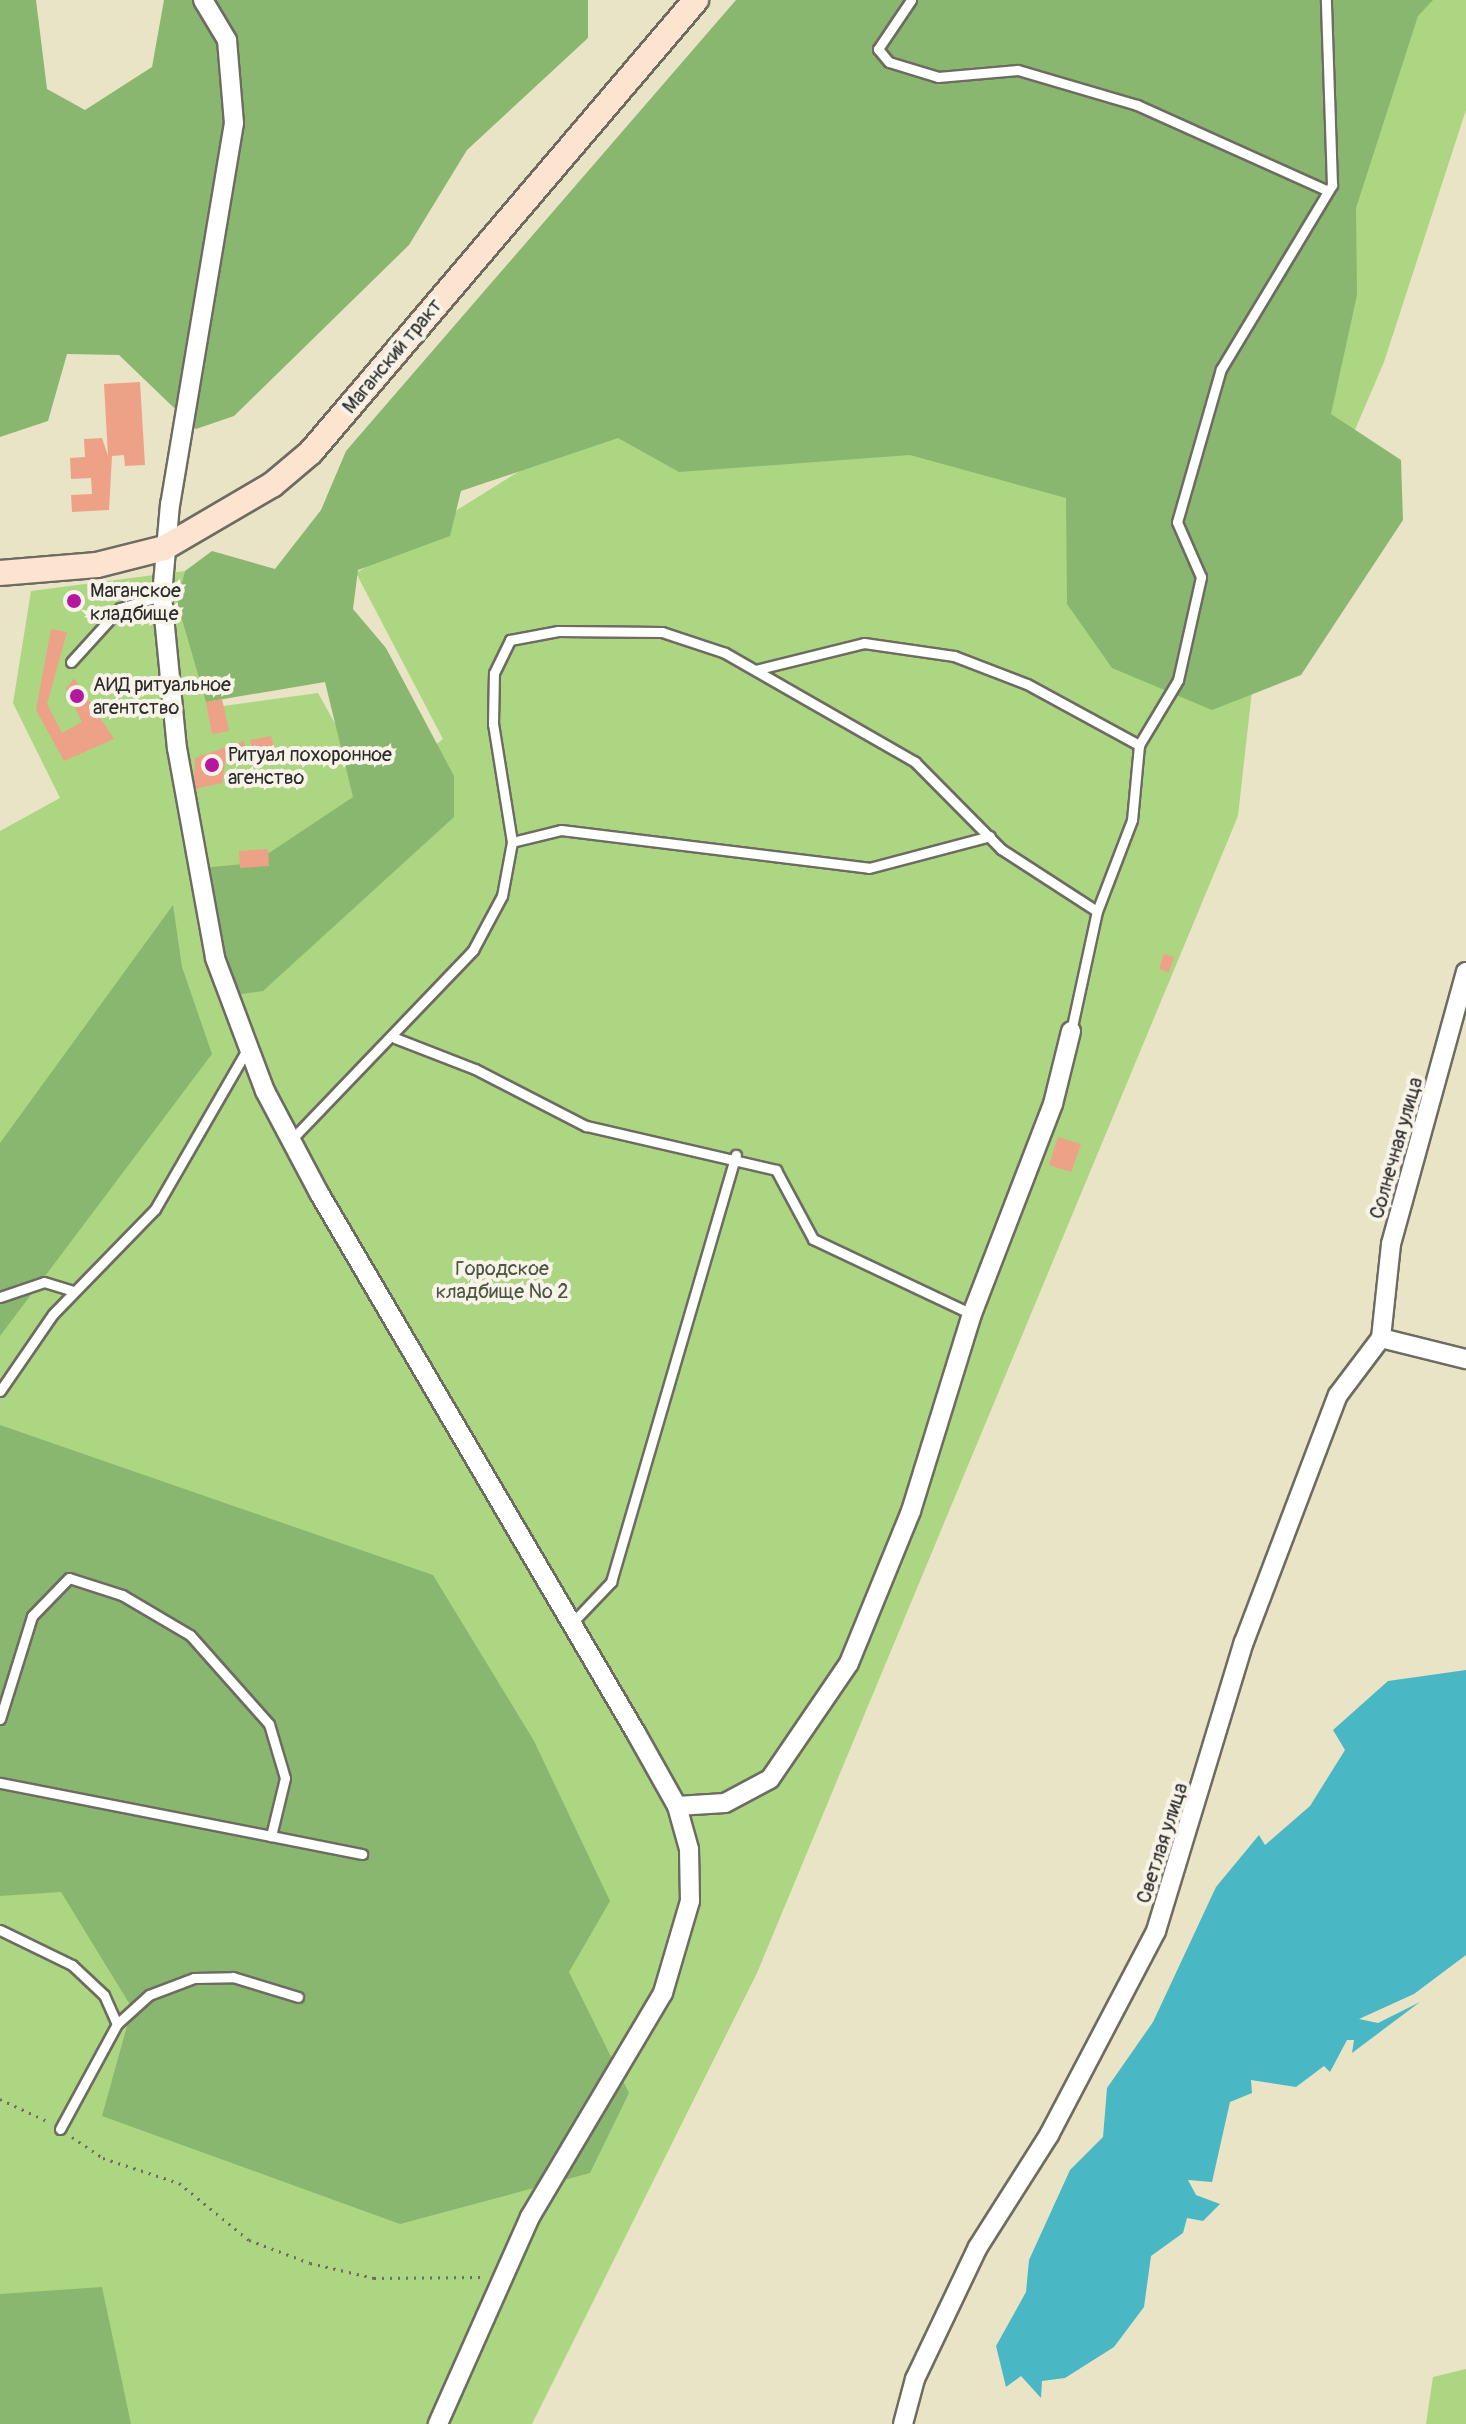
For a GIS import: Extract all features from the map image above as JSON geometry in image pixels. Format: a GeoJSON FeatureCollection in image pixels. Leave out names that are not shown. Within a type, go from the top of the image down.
{"type":"FeatureCollection","features":[{"type":"Feature","properties":{"kind":"main road","name":"Маганский тракт"},"geometry":{"type":"LineString","coordinates":[[0,573],[97,565],[164,548],[211,527],[311,452],[696,0]]}},
{"type":"Feature","properties":{"kind":"street"},"geometry":{"type":"LineString","coordinates":[[203,0],[227,40],[234,123],[164,548],[162,596],[177,748],[215,958],[248,1048],[292,1139],[677,1806],[689,1849],[680,1953],[503,2275],[438,2424]]}},
{"type":"Feature","properties":{"kind":"street","name":"Солнечная улица"},"geometry":{"type":"LineString","coordinates":[[1381,1338],[1391,1244],[1466,972]]}},
{"type":"Feature","properties":{"kind":"street"},"geometry":{"type":"LineString","coordinates":[[677,1806],[748,1795],[770,1779],[827,1704],[911,1511],[972,1314],[1053,1104],[1071,1031]]}},
{"type":"Feature","properties":{"kind":"street"},"geometry":{"type":"LineString","coordinates":[[1381,1338],[1466,1359]]}},
{"type":"Feature","properties":{"kind":"street","name":"Светлая улица"},"geometry":{"type":"LineString","coordinates":[[903,2424],[915,2379],[978,2247],[1049,2135],[1156,1931],[1244,1642],[1324,1430],[1338,1395],[1381,1338]]}},
{"type":"Feature","properties":{"kind":"lane"},"geometry":{"type":"LineString","coordinates":[[911,0],[878,49],[889,62],[938,77],[1018,70],[1122,101],[1328,191]]}},
{"type":"Feature","properties":{"kind":"lane"},"geometry":{"type":"LineString","coordinates":[[1071,1031],[1097,911],[1132,820],[1139,745],[1178,680],[1201,577],[1177,522],[1221,369],[1328,191],[1326,0]]}},
{"type":"Feature","properties":{"kind":"lane"},"geometry":{"type":"LineString","coordinates":[[71,662],[120,608],[162,596]]}},
{"type":"Feature","properties":{"kind":"lane"},"geometry":{"type":"LineString","coordinates":[[292,1139],[395,1038],[473,950],[502,896],[512,842],[493,724],[494,673],[510,640],[558,631],[662,632],[755,670],[915,762],[990,836],[1097,911]]}},
{"type":"Feature","properties":{"kind":"lane"},"geometry":{"type":"LineString","coordinates":[[755,670],[864,643],[954,656],[1027,684],[1139,745]]}},
{"type":"Feature","properties":{"kind":"lane"},"geometry":{"type":"LineString","coordinates":[[512,842],[561,830],[869,868],[990,836]]}},
{"type":"Feature","properties":{"kind":"lane"},"geometry":{"type":"LineString","coordinates":[[395,1038],[475,1069],[586,1126],[736,1155],[776,1170],[813,1239],[972,1314]]}},
{"type":"Feature","properties":{"kind":"lane"},"geometry":{"type":"LineString","coordinates":[[0,1391],[73,1291],[155,1209],[248,1048]]}},
{"type":"Feature","properties":{"kind":"lane"},"geometry":{"type":"LineString","coordinates":[[572,1623],[611,1582],[736,1155]]}},
{"type":"Feature","properties":{"kind":"lane"},"geometry":{"type":"LineString","coordinates":[[0,1297],[44,1282],[73,1291]]}},
{"type":"Feature","properties":{"kind":"lane"},"geometry":{"type":"LineString","coordinates":[[0,1719],[32,1616],[69,1578],[122,1595],[190,1635],[269,1724],[285,1778],[271,1836]]}},
{"type":"Feature","properties":{"kind":"lane"},"geometry":{"type":"LineString","coordinates":[[0,1783],[362,1854]]}},
{"type":"Feature","properties":{"kind":"lane"},"geometry":{"type":"LineString","coordinates":[[0,1930],[72,1965],[104,1995],[117,2024]]}},
{"type":"Feature","properties":{"kind":"lane"},"geometry":{"type":"LineString","coordinates":[[60,2129],[117,2024],[149,1995],[194,1978],[233,1977],[298,1997]]}},
{"type":"Feature","properties":{"kind":"path"},"geometry":{"type":"LineString","coordinates":[[0,2099],[60,2129],[103,2158],[179,2183],[249,2240],[310,2263],[433,2282],[503,2275]]}},
{"type":"Feature","properties":{"kind":"green space"},"geometry":{"type":"Polygon","coordinates":[[[0,0],[36,0],[47,89],[85,110],[152,67],[164,0],[588,0],[588,38],[467,150],[409,245],[234,416],[196,429],[119,355],[67,354],[48,421],[0,437],[0,0]]]}},
{"type":"Feature","properties":{"kind":"green space"},"geometry":{"type":"Polygon","coordinates":[[[736,0],[1433,0],[1418,16],[1356,208],[1357,295],[1331,414],[1401,460],[1403,520],[1301,675],[1212,710],[1112,668],[1067,604],[1066,498],[910,455],[679,472],[618,438],[461,491],[450,536],[358,570],[353,609],[386,648],[454,776],[454,817],[263,991],[235,995],[213,938],[201,868],[254,863],[353,797],[325,682],[206,702],[177,602],[185,571],[212,551],[275,569],[321,510],[346,451],[736,0]]]}},
{"type":"Feature","properties":{"kind":"green space","name":"Городское кладбище № 2"},"geometry":{"type":"Polygon","coordinates":[[[781,0],[1466,0],[1466,110],[1384,362],[1255,664],[1238,816],[757,1973],[532,2424],[0,2424],[0,831],[60,798],[13,703],[31,591],[185,571],[182,591],[216,707],[318,693],[374,793],[443,739],[356,573],[595,424],[781,0]]]}},
{"type":"Feature","properties":{"kind":"green space"},"geometry":{"type":"Polygon","coordinates":[[[173,905],[182,967],[212,1054],[0,1336],[0,1143],[173,905]]]}},
{"type":"Feature","properties":{"kind":"green space"},"geometry":{"type":"Polygon","coordinates":[[[0,1425],[433,1575],[534,1741],[610,1901],[569,1972],[629,2093],[590,2173],[400,2224],[102,2116],[132,2008],[61,1892],[0,1896],[0,1425]]]}},
{"type":"Feature","properties":{"kind":"green space"},"geometry":{"type":"Polygon","coordinates":[[[102,2287],[131,2424],[0,2424],[0,2294],[102,2287]]]}},
{"type":"Feature","properties":{"kind":"green space"},"geometry":{"type":"Polygon","coordinates":[[[1466,2369],[1466,2424],[1426,2424],[1433,2377],[1466,2369]]]}},
{"type":"Feature","properties":{"kind":"water"},"geometry":{"type":"Polygon","coordinates":[[[1466,1670],[1466,1955],[1414,1994],[1359,2019],[1378,2023],[1420,2002],[1352,2053],[1354,2040],[1347,2040],[1330,2072],[1324,2066],[1296,2087],[1251,2080],[1252,2093],[1230,2102],[1212,2182],[1188,2180],[1196,2195],[1220,2204],[1203,2221],[1187,2218],[1183,2233],[1151,2256],[1144,2307],[1114,2347],[1065,2378],[1042,2381],[1041,2398],[1021,2376],[1006,2387],[996,2346],[1026,2292],[1029,2260],[1070,2170],[1103,2137],[1107,2088],[1153,2022],[1216,1887],[1259,1835],[1265,1845],[1310,1806],[1345,1750],[1333,1730],[1388,1681],[1466,1670]]]}},
{"type":"Feature","properties":{"kind":"building"},"geometry":{"type":"Polygon","coordinates":[[[140,382],[145,465],[125,466],[124,455],[112,456],[109,510],[72,512],[71,495],[92,494],[91,478],[71,479],[70,458],[85,457],[84,439],[102,438],[108,456],[104,384],[140,382]]]}},
{"type":"Feature","properties":{"kind":"building","name":"АИД ритуальное агентство"},"geometry":{"type":"Polygon","coordinates":[[[51,629],[67,632],[47,704],[62,733],[82,722],[66,689],[74,678],[114,739],[64,761],[36,710],[51,629]]]}},
{"type":"Feature","properties":{"kind":"building"},"geometry":{"type":"Polygon","coordinates":[[[222,699],[229,731],[212,734],[206,702],[222,699]]]}},
{"type":"Feature","properties":{"kind":"building"},"geometry":{"type":"Polygon","coordinates":[[[271,736],[274,747],[253,752],[250,740],[271,736]]]}},
{"type":"Feature","properties":{"kind":"building","name":"Ритуал похоронное агенство"},"geometry":{"type":"Polygon","coordinates":[[[244,741],[247,754],[226,758],[222,783],[194,789],[195,758],[244,741]]]}},
{"type":"Feature","properties":{"kind":"building"},"geometry":{"type":"Polygon","coordinates":[[[268,849],[269,866],[240,868],[239,851],[268,849]]]}},
{"type":"Feature","properties":{"kind":"building"},"geometry":{"type":"Polygon","coordinates":[[[1164,954],[1174,957],[1169,972],[1159,969],[1164,954]]]}},
{"type":"Feature","properties":{"kind":"building"},"geometry":{"type":"Polygon","coordinates":[[[1058,1137],[1081,1144],[1071,1172],[1049,1165],[1058,1137]]]}},
{"type":"Feature","properties":{"kind":"place","name":"Маганское кладбище"},"geometry":{"type":"Point","coordinates":[74,601]}},
{"type":"Feature","properties":{"kind":"place","name":"АИД ритуальное агентство"},"geometry":{"type":"Point","coordinates":[77,696]}},
{"type":"Feature","properties":{"kind":"place","name":"Ритуал похоронное агенство"},"geometry":{"type":"Point","coordinates":[212,765]}}]}
